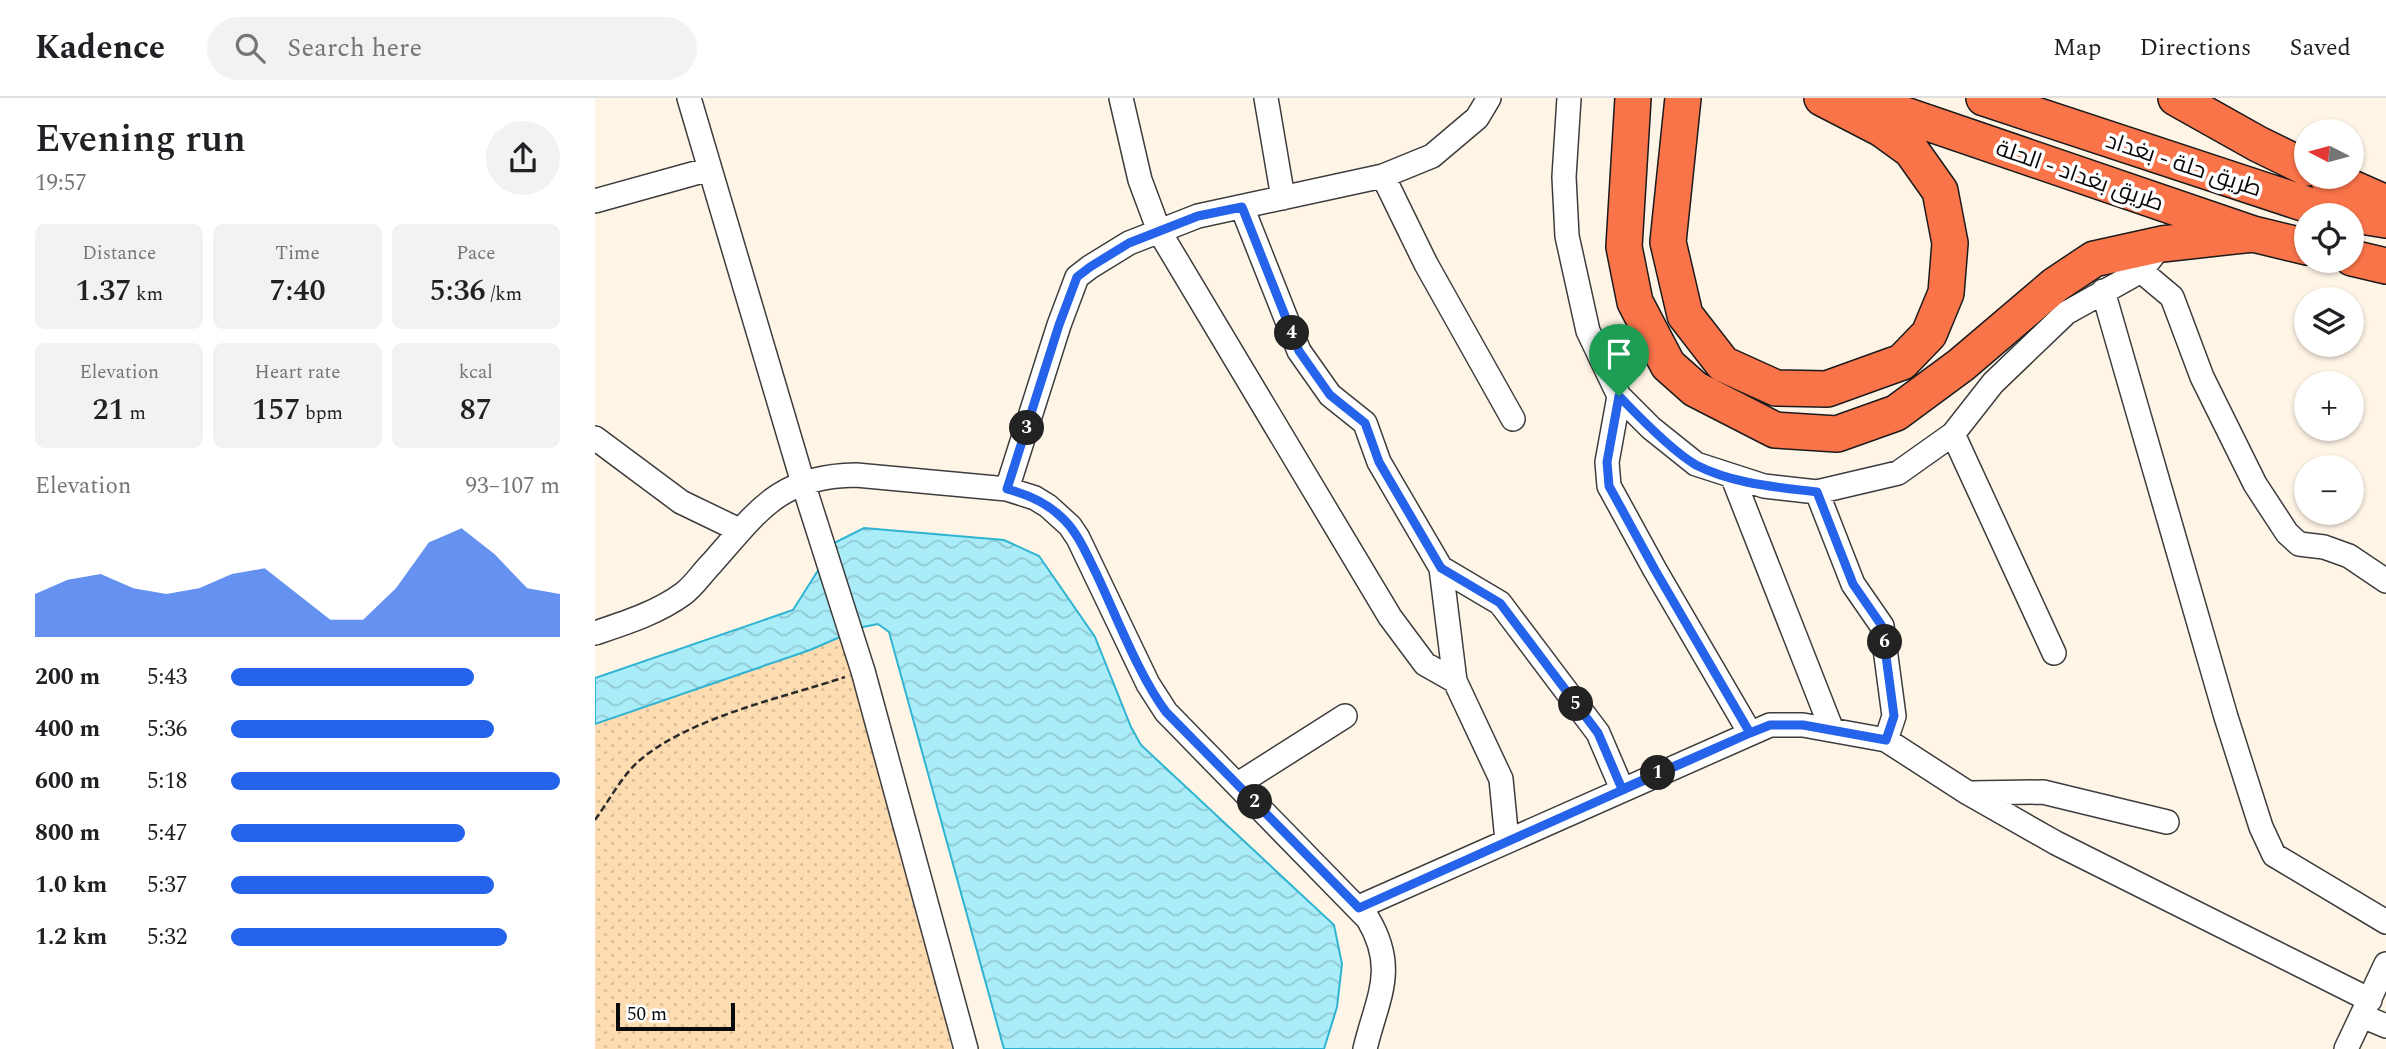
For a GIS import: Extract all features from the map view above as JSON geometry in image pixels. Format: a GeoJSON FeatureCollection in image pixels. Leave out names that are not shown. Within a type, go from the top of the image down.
{"type":"FeatureCollection","features":[{"type":"Feature","properties":{"kind":"highway"},"geometry":{"type":"LineString","coordinates":[[1633,98],[1624,247],[1635,302],[1668,365],[1695,389],[1775,429],[1837,433],[1896,413],[1961,365],[2055,285],[2094,259],[2151,257],[2253,234]]}},
{"type":"Feature","properties":{"kind":"highway"},"geometry":{"type":"LineString","coordinates":[[1683,101],[1668,242],[1685,315],[1723,364],[1776,388],[1827,389],[1902,362],[1929,334],[1946,293],[1949,243],[1940,191],[1911,150],[1882,129],[1822,98]]}},
{"type":"Feature","properties":{"kind":"highway","name":"طريق بغداد - الحلة"},"geometry":{"type":"LineString","coordinates":[[1854,98],[2253,234],[2294,244]]}},
{"type":"Feature","properties":{"kind":"highway","name":"طريق حلة - بغداد"},"geometry":{"type":"LineString","coordinates":[[1984,98],[2324,210],[2386,220]]}},
{"type":"Feature","properties":{"kind":"highway"},"geometry":{"type":"LineString","coordinates":[[2176,98],[2294,162]]}},
{"type":"Feature","properties":{"kind":"highway"},"geometry":{"type":"LineString","coordinates":[[2354,189],[2386,203]]}},
{"type":"Feature","properties":{"kind":"highway"},"geometry":{"type":"LineString","coordinates":[[2364,261],[2386,266]]}},
{"type":"Feature","properties":{"kind":"street"},"geometry":{"type":"LineString","coordinates":[[688,98],[803,483],[860,662],[966,1049]]}},
{"type":"Feature","properties":{"kind":"street"},"geometry":{"type":"LineString","coordinates":[[1121,98],[1140,180],[1159,231],[1390,617],[1426,664],[1455,681]]}},
{"type":"Feature","properties":{"kind":"street"},"geometry":{"type":"LineString","coordinates":[[1266,98],[1283,198]]}},
{"type":"Feature","properties":{"kind":"street"},"geometry":{"type":"LineString","coordinates":[[1007,489],[1077,277],[1129,243],[1198,216],[1383,176],[1432,156],[1477,118],[1489,98]]}},
{"type":"Feature","properties":{"kind":"street"},"geometry":{"type":"LineString","coordinates":[[1569,98],[1564,177],[1567,236],[1588,331],[1619,396],[1651,428],[1696,464],[1764,486],[1817,492],[1898,473],[1952,434],[1993,383],[2066,313],[2151,257],[2172,297],[2202,377],[2255,484],[2287,533],[2299,544],[2324,547],[2349,556],[2386,582]]}},
{"type":"Feature","properties":{"kind":"street"},"geometry":{"type":"LineString","coordinates":[[2201,98],[2257,144]]}},
{"type":"Feature","properties":{"kind":"street"},"geometry":{"type":"LineString","coordinates":[[595,201],[710,169]]}},
{"type":"Feature","properties":{"kind":"street"},"geometry":{"type":"LineString","coordinates":[[1383,176],[1426,264],[1513,419]]}},
{"type":"Feature","properties":{"kind":"street"},"geometry":{"type":"LineString","coordinates":[[1242,207],[1299,351],[1330,395],[1365,423],[1379,462],[1441,568],[1455,681],[1501,779],[1507,841]]}},
{"type":"Feature","properties":{"kind":"street"},"geometry":{"type":"LineString","coordinates":[[2103,291],[2226,717],[2261,827],[2274,855],[2386,922]]}},
{"type":"Feature","properties":{"kind":"street"},"geometry":{"type":"LineString","coordinates":[[1619,396],[1607,462],[1609,486],[1750,733]]}},
{"type":"Feature","properties":{"kind":"street"},"geometry":{"type":"LineString","coordinates":[[1952,434],[2054,653]]}},
{"type":"Feature","properties":{"kind":"street"},"geometry":{"type":"LineString","coordinates":[[595,438],[681,502],[739,530]]}},
{"type":"Feature","properties":{"kind":"street"},"geometry":{"type":"LineString","coordinates":[[595,633],[650,613],[685,593],[739,530],[769,501],[803,483],[838,475],[856,475],[1007,489],[1035,498],[1060,515],[1070,526],[1157,700],[1166,712],[1359,908],[1376,932],[1385,974],[1381,1000],[1364,1049]]}},
{"type":"Feature","properties":{"kind":"street"},"geometry":{"type":"LineString","coordinates":[[1733,478],[1832,730]]}},
{"type":"Feature","properties":{"kind":"street"},"geometry":{"type":"LineString","coordinates":[[1817,492],[1853,584],[1882,626],[1894,716],[1886,740]]}},
{"type":"Feature","properties":{"kind":"street"},"geometry":{"type":"LineString","coordinates":[[1441,568],[1500,603],[1598,733],[1622,789]]}},
{"type":"Feature","properties":{"kind":"street"},"geometry":{"type":"LineString","coordinates":[[1238,784],[1345,716]]}},
{"type":"Feature","properties":{"kind":"street"},"geometry":{"type":"LineString","coordinates":[[1359,908],[1750,733],[1770,725],[1803,725],[1886,740],[1968,793],[2056,843],[2376,991],[2386,1026]]}},
{"type":"Feature","properties":{"kind":"street"},"geometry":{"type":"LineString","coordinates":[[1968,793],[2043,792],[2167,822]]}},
{"type":"Feature","properties":{"kind":"street"},"geometry":{"type":"LineString","coordinates":[[2346,1049],[2376,991]]}},
{"type":"Feature","properties":{"kind":"path"},"geometry":{"type":"LineString","coordinates":[[595,820],[638,761],[677,735],[860,662]]}},
{"type":"Feature","properties":{"kind":"sand"},"geometry":{"type":"Polygon","coordinates":[[[851,633],[863,671],[952,1049],[595,1049],[595,724],[810,650],[851,633]]]}},
{"type":"Feature","properties":{"kind":"water"},"geometry":{"type":"Polygon","coordinates":[[[864,528],[1004,540],[1039,556],[1095,637],[1131,727],[1141,745],[1334,925],[1342,964],[1337,1007],[1324,1049],[1004,1049],[889,632],[878,624],[863,627],[810,650],[595,724],[595,678],[793,610],[836,542],[864,528]]]}},
{"type":"Feature","properties":{"kind":"route"},"geometry":{"type":"LineString","coordinates":[[1619,396],[1607,462],[1609,486],[1750,733],[1359,908],[1166,712],[1148,684],[1085,551],[1070,526],[1060,515],[1035,498],[1007,489],[1077,277],[1129,243],[1198,216],[1242,207],[1299,351],[1330,395],[1365,423],[1379,462],[1441,568],[1500,603],[1598,733],[1622,789],[1750,733],[1770,725],[1803,725],[1886,740],[1894,716],[1882,626],[1853,584],[1817,492],[1764,486],[1696,464],[1651,428],[1619,396]]}}]}
